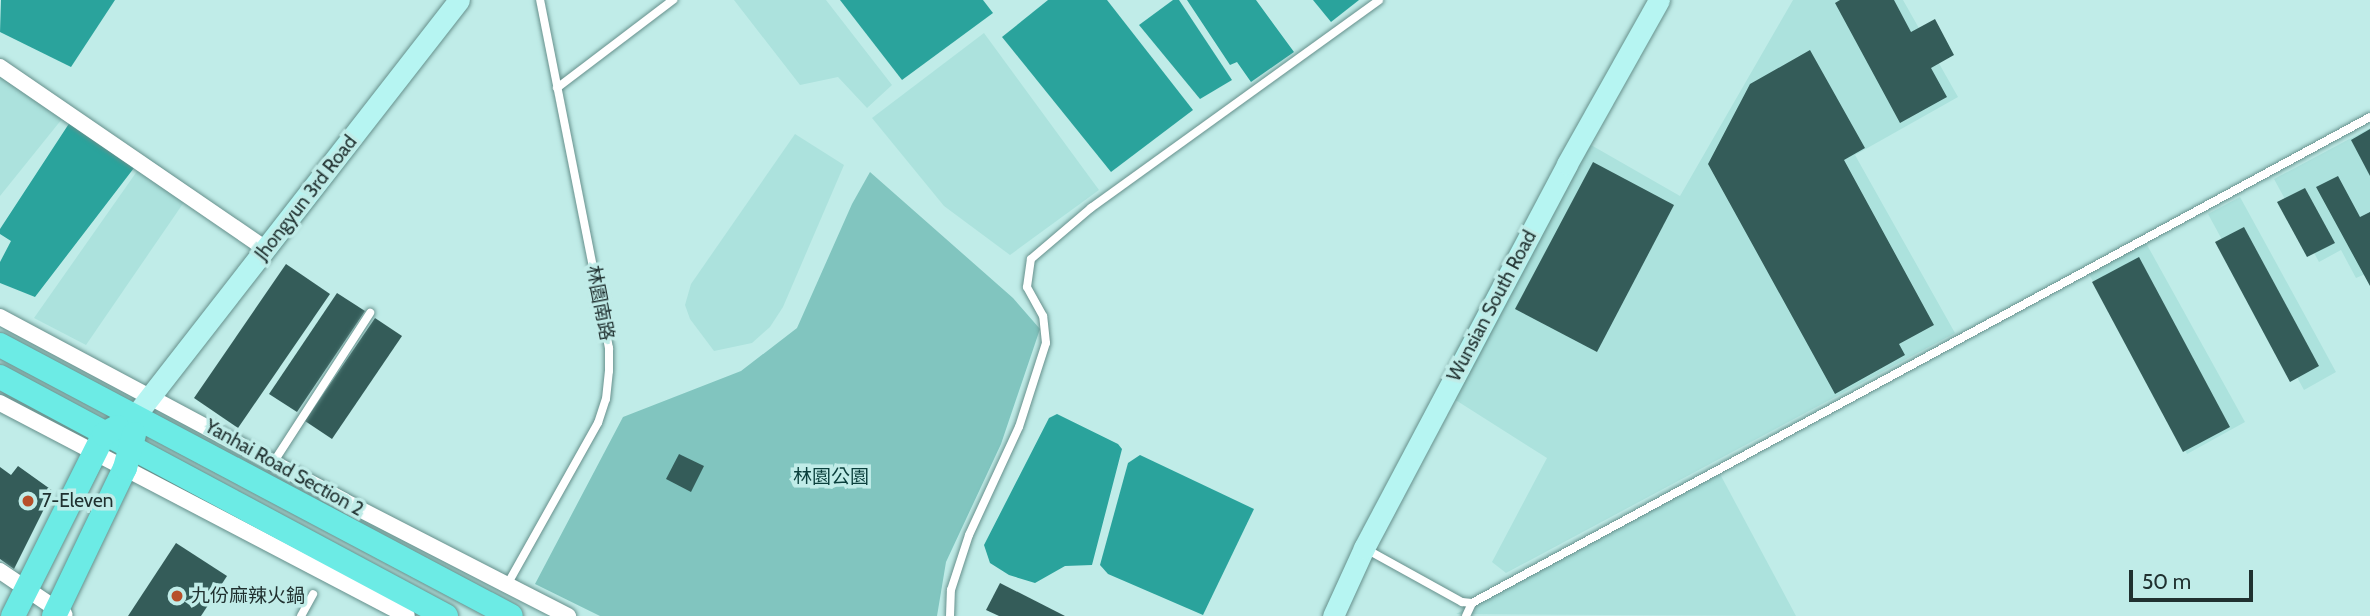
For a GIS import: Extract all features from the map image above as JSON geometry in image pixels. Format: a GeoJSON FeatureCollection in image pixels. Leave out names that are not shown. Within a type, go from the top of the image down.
{"type":"FeatureCollection","features":[{"type":"Feature","properties":{"kind":"main road","name":"Yanhai Road Section 2"},"geometry":{"type":"LineString","coordinates":[[0,345],[500,613]]}},
{"type":"Feature","properties":{"kind":"main road"},"geometry":{"type":"LineString","coordinates":[[0,377],[100,444],[446,616]]}},
{"type":"Feature","properties":{"kind":"main road"},"geometry":{"type":"LineString","coordinates":[[13,616],[100,444],[135,416]]}},
{"type":"Feature","properties":{"kind":"main road"},"geometry":{"type":"LineString","coordinates":[[60,614],[129,458],[135,416]]}},
{"type":"Feature","properties":{"kind":"street","name":"Jhongyun 3rd Road"},"geometry":{"type":"LineString","coordinates":[[135,416],[459,0]]}},
{"type":"Feature","properties":{"kind":"street","name":"Wunsian South Road"},"geometry":{"type":"LineString","coordinates":[[1333,616],[1364,548],[1567,164],[1659,0]]}},
{"type":"Feature","properties":{"kind":"street"},"geometry":{"type":"LineString","coordinates":[[0,67],[266,249]]}},
{"type":"Feature","properties":{"kind":"street","name":"Yanhai Road Section 2"},"geometry":{"type":"LineString","coordinates":[[0,317],[568,616]]}},
{"type":"Feature","properties":{"kind":"street"},"geometry":{"type":"LineString","coordinates":[[0,403],[100,444]]}},
{"type":"Feature","properties":{"kind":"street"},"geometry":{"type":"LineString","coordinates":[[129,458],[407,616]]}},
{"type":"Feature","properties":{"kind":"street"},"geometry":{"type":"LineString","coordinates":[[0,571],[60,614]]}},
{"type":"Feature","properties":{"kind":"street"},"geometry":{"type":"LineString","coordinates":[[500,613],[507,585]]}},
{"type":"Feature","properties":{"kind":"lane","name":"林園南路"},"geometry":{"type":"LineString","coordinates":[[507,585],[597,423],[608,385],[609,348],[540,0]]}},
{"type":"Feature","properties":{"kind":"lane"},"geometry":{"type":"LineString","coordinates":[[557,88],[673,0]]}},
{"type":"Feature","properties":{"kind":"lane"},"geometry":{"type":"LineString","coordinates":[[950,616],[951,590],[969,535],[1019,427],[1046,343],[1044,316],[1027,287],[1031,259],[1091,208],[1378,0]]}},
{"type":"Feature","properties":{"kind":"lane"},"geometry":{"type":"LineString","coordinates":[[1364,548],[1462,602],[1472,603],[2370,117]]}},
{"type":"Feature","properties":{"kind":"lane"},"geometry":{"type":"LineString","coordinates":[[273,463],[370,313]]}},
{"type":"Feature","properties":{"kind":"lane"},"geometry":{"type":"LineString","coordinates":[[301,616],[313,594]]}},
{"type":"Feature","properties":{"kind":"lane"},"geometry":{"type":"LineString","coordinates":[[1466,616],[1472,603]]}},
{"type":"Feature","properties":{"kind":"shaded area"},"geometry":{"type":"Polygon","coordinates":[[[1,0],[115,0],[71,67],[0,32],[1,0]]]}},
{"type":"Feature","properties":{"kind":"shaded area"},"geometry":{"type":"Polygon","coordinates":[[[734,0],[826,0],[892,85],[867,108],[838,77],[800,85],[734,0]]]}},
{"type":"Feature","properties":{"kind":"shaded area"},"geometry":{"type":"Polygon","coordinates":[[[840,0],[983,0],[993,13],[902,80],[840,0]]]}},
{"type":"Feature","properties":{"kind":"shaded area"},"geometry":{"type":"Polygon","coordinates":[[[1048,0],[1107,0],[1193,110],[1111,172],[1002,37],[1048,0]]]}},
{"type":"Feature","properties":{"kind":"shaded area"},"geometry":{"type":"Polygon","coordinates":[[[1173,0],[1179,0],[1232,80],[1200,99],[1139,25],[1173,0]]]}},
{"type":"Feature","properties":{"kind":"shaded area"},"geometry":{"type":"Polygon","coordinates":[[[1187,0],[1256,0],[1294,52],[1251,82],[1237,62],[1230,65],[1187,0]]]}},
{"type":"Feature","properties":{"kind":"shaded area"},"geometry":{"type":"Polygon","coordinates":[[[1313,0],[1359,0],[1331,22],[1313,0]]]}},
{"type":"Feature","properties":{"kind":"shaded area"},"geometry":{"type":"Polygon","coordinates":[[[1793,0],[1903,0],[1958,97],[1855,155],[1955,333],[1506,573],[1492,562],[1547,458],[1443,392],[1584,141],[1680,196],[1793,0]]]}},
{"type":"Feature","properties":{"kind":"shaded area"},"geometry":{"type":"Polygon","coordinates":[[[984,33],[1099,190],[1010,255],[944,206],[872,118],[984,33]]]}},
{"type":"Feature","properties":{"kind":"shaded area"},"geometry":{"type":"Polygon","coordinates":[[[0,63],[70,109],[0,196],[0,63]]]}},
{"type":"Feature","properties":{"kind":"shaded area"},"geometry":{"type":"Polygon","coordinates":[[[72,119],[137,164],[35,297],[0,283],[0,262],[11,241],[0,234],[0,229],[72,119]]]}},
{"type":"Feature","properties":{"kind":"shaded area"},"geometry":{"type":"Polygon","coordinates":[[[2370,128],[2370,272],[2356,278],[2341,250],[2319,262],[2274,179],[2370,128]]]}},
{"type":"Feature","properties":{"kind":"shaded area"},"geometry":{"type":"Polygon","coordinates":[[[795,134],[844,165],[783,307],[770,327],[752,343],[714,351],[690,319],[685,305],[691,284],[795,134]]]}},
{"type":"Feature","properties":{"kind":"shaded area"},"geometry":{"type":"Polygon","coordinates":[[[147,157],[193,189],[86,345],[34,318],[147,157]]]}},
{"type":"Feature","properties":{"kind":"shaded area"},"geometry":{"type":"Polygon","coordinates":[[[2240,197],[2336,372],[2304,390],[2208,214],[2240,197]]]}},
{"type":"Feature","properties":{"kind":"shaded area"},"geometry":{"type":"Polygon","coordinates":[[[2146,243],[2245,422],[2187,454],[2089,274],[2146,243]]]}},
{"type":"Feature","properties":{"kind":"shaded area"},"geometry":{"type":"Polygon","coordinates":[[[1057,414],[1118,444],[1122,449],[1092,565],[1065,566],[1035,583],[1009,575],[990,563],[984,545],[1049,418],[1057,414]]]}},
{"type":"Feature","properties":{"kind":"shaded area"},"geometry":{"type":"Polygon","coordinates":[[[1140,455],[1254,509],[1203,615],[1108,574],[1100,565],[1128,463],[1140,455]]]}},
{"type":"Feature","properties":{"kind":"shaded area"},"geometry":{"type":"Polygon","coordinates":[[[1720,474],[1796,616],[1456,614],[1720,474]]]}},
{"type":"Feature","properties":{"kind":"green space","name":"林園公園"},"geometry":{"type":"Polygon","coordinates":[[[870,172],[1013,298],[1040,329],[1001,444],[946,562],[937,616],[600,616],[535,584],[623,417],[741,371],[797,328],[852,204],[870,172]]]}},
{"type":"Feature","properties":{"kind":"building"},"geometry":{"type":"Polygon","coordinates":[[[1840,0],[1894,0],[1911,32],[1935,19],[1954,55],[1931,68],[1947,97],[1900,123],[1835,3],[1840,0]]]}},
{"type":"Feature","properties":{"kind":"building"},"geometry":{"type":"Polygon","coordinates":[[[1810,50],[1865,148],[1844,160],[1934,325],[1899,344],[1905,355],[1835,394],[1708,164],[1750,84],[1810,50]]]}},
{"type":"Feature","properties":{"kind":"building"},"geometry":{"type":"Polygon","coordinates":[[[2370,129],[2370,176],[2351,140],[2370,129]]]}},
{"type":"Feature","properties":{"kind":"building"},"geometry":{"type":"Polygon","coordinates":[[[1593,162],[1674,205],[1597,352],[1515,309],[1593,162]]]}},
{"type":"Feature","properties":{"kind":"building"},"geometry":{"type":"Polygon","coordinates":[[[2338,176],[2360,217],[2370,212],[2370,286],[2316,187],[2338,176]]]}},
{"type":"Feature","properties":{"kind":"building"},"geometry":{"type":"Polygon","coordinates":[[[2305,188],[2335,243],[2307,257],[2277,202],[2305,188]]]}},
{"type":"Feature","properties":{"kind":"building"},"geometry":{"type":"Polygon","coordinates":[[[2244,227],[2319,366],[2290,382],[2215,242],[2244,227]]]}},
{"type":"Feature","properties":{"kind":"building"},"geometry":{"type":"Polygon","coordinates":[[[2139,257],[2230,427],[2183,452],[2092,282],[2139,257]]]}},
{"type":"Feature","properties":{"kind":"building"},"geometry":{"type":"Polygon","coordinates":[[[286,264],[330,294],[238,428],[194,398],[286,264]]]}},
{"type":"Feature","properties":{"kind":"building"},"geometry":{"type":"Polygon","coordinates":[[[337,293],[365,311],[297,412],[269,394],[337,293]]]}},
{"type":"Feature","properties":{"kind":"building"},"geometry":{"type":"Polygon","coordinates":[[[375,318],[402,336],[332,439],[305,421],[375,318]]]}},
{"type":"Feature","properties":{"kind":"building"},"geometry":{"type":"Polygon","coordinates":[[[679,454],[704,466],[691,492],[666,479],[679,454]]]}},
{"type":"Feature","properties":{"kind":"building"},"geometry":{"type":"Polygon","coordinates":[[[18,466],[53,491],[14,569],[0,559],[0,467],[11,475],[18,466]]]}},
{"type":"Feature","properties":{"kind":"building","name":"九份麻辣火鍋"},"geometry":{"type":"Polygon","coordinates":[[[176,543],[227,576],[201,616],[128,616],[176,543]]]}},
{"type":"Feature","properties":{"kind":"building"},"geometry":{"type":"Polygon","coordinates":[[[1000,583],[1065,616],[999,616],[986,610],[1000,583]]]}},
{"type":"Feature","properties":{"kind":"place","name":"7-Eleven"},"geometry":{"type":"Point","coordinates":[28,501]}},
{"type":"Feature","properties":{"kind":"place","name":"九份麻辣火鍋"},"geometry":{"type":"Point","coordinates":[177,596]}}]}
